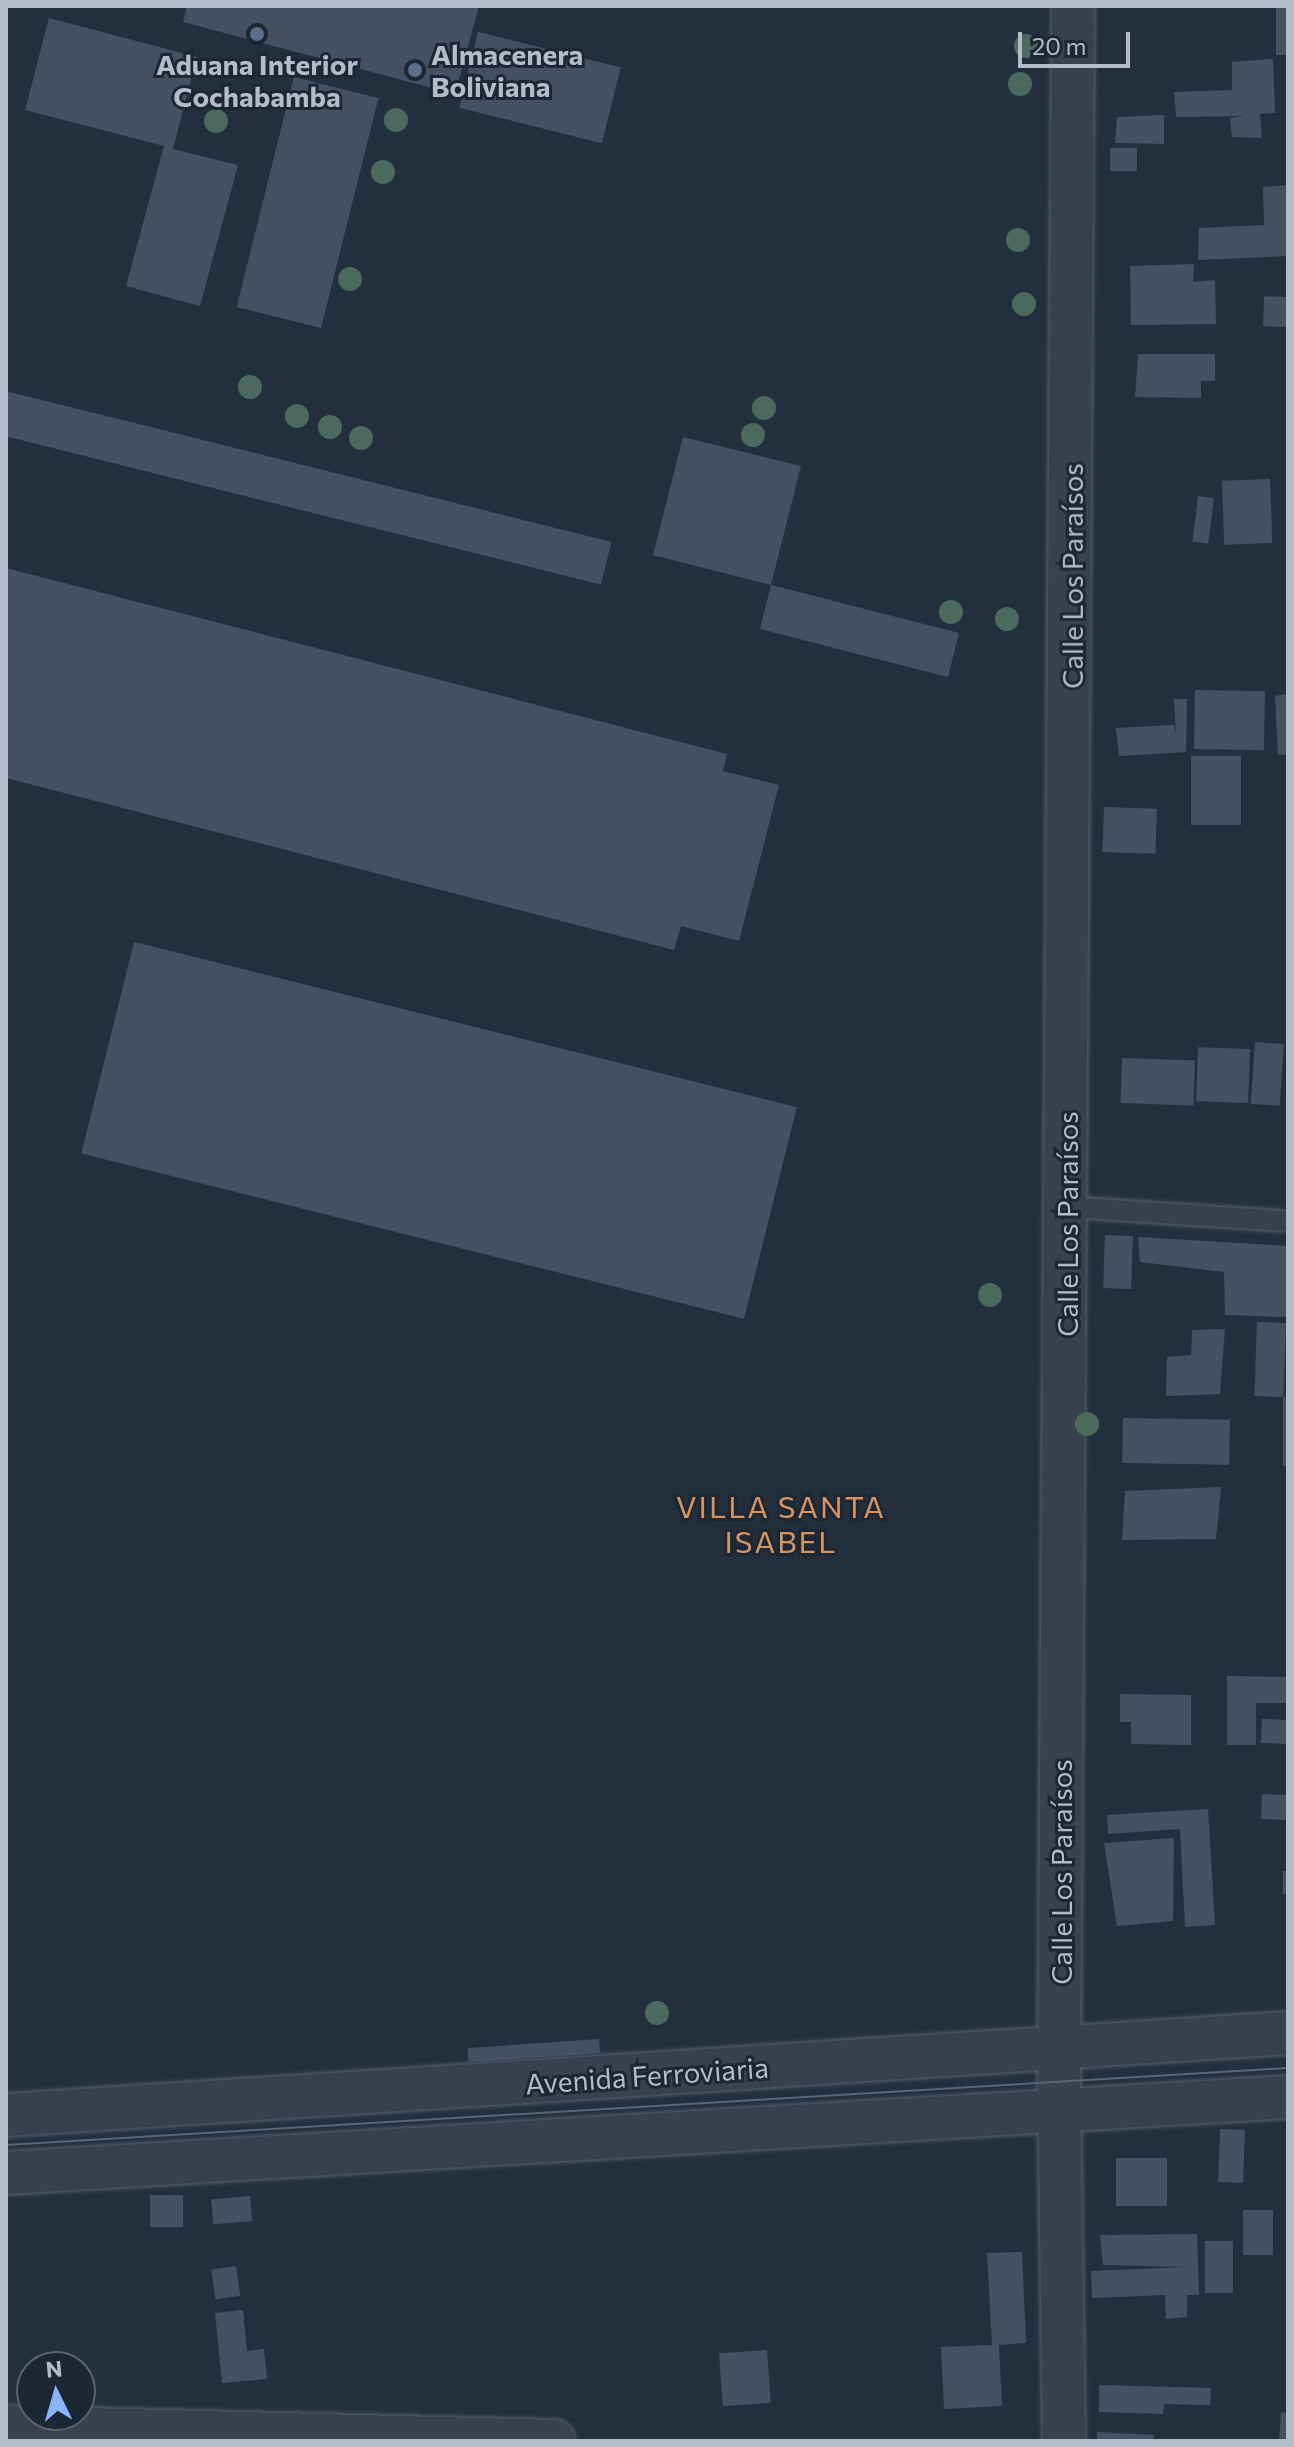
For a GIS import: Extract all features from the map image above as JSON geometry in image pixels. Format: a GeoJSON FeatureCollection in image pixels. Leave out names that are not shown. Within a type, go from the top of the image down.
{"type":"FeatureCollection","features":[{"type":"Feature","properties":{"kind":"street","name":"Calle Los Paraísos"},"geometry":{"type":"LineString","coordinates":[[1064,2441],[1060,2049],[1073,6]]}},
{"type":"Feature","properties":{"kind":"street","name":"Avenida Ferroviaria"},"geometry":{"type":"LineString","coordinates":[[6,2115],[1288,2033]]}},
{"type":"Feature","properties":{"kind":"street","name":"Avenida Ferroviaria"},"geometry":{"type":"LineString","coordinates":[[6,2173],[1288,2097]]}},
{"type":"Feature","properties":{"kind":"street"},"geometry":{"type":"LineString","coordinates":[[6,2427],[554,2441]]}},
{"type":"Feature","properties":{"kind":"lane"},"geometry":{"type":"LineString","coordinates":[[1067,1207],[1282,1221]]}},
{"type":"Feature","properties":{"kind":"building","name":"Almacenera Boliviana"},"geometry":{"type":"Polygon","coordinates":[[[187,6],[479,6],[455,94],[183,22],[187,6]]]}},
{"type":"Feature","properties":{"kind":"building"},"geometry":{"type":"Polygon","coordinates":[[[1276,6],[1288,6],[1288,55],[1276,55],[1276,6]]]}},
{"type":"Feature","properties":{"kind":"building"},"geometry":{"type":"Polygon","coordinates":[[[49,18],[197,57],[173,149],[238,165],[200,306],[126,286],[164,146],[25,110],[49,18]]]}},
{"type":"Feature","properties":{"kind":"building"},"geometry":{"type":"Polygon","coordinates":[[[478,32],[621,68],[602,143],[459,108],[478,32]]]}},
{"type":"Feature","properties":{"kind":"building"},"geometry":{"type":"Polygon","coordinates":[[[1273,59],[1275,113],[1260,114],[1262,138],[1232,137],[1230,118],[1245,116],[1176,117],[1174,92],[1232,90],[1232,62],[1273,59]]]}},
{"type":"Feature","properties":{"kind":"building"},"geometry":{"type":"Polygon","coordinates":[[[294,77],[378,98],[321,328],[237,307],[294,77]]]}},
{"type":"Feature","properties":{"kind":"building"},"geometry":{"type":"Polygon","coordinates":[[[1164,115],[1164,144],[1115,143],[1117,117],[1164,115]]]}},
{"type":"Feature","properties":{"kind":"building"},"geometry":{"type":"Polygon","coordinates":[[[1110,148],[1137,148],[1137,171],[1110,171],[1110,148]]]}},
{"type":"Feature","properties":{"kind":"building"},"geometry":{"type":"Polygon","coordinates":[[[1288,185],[1288,256],[1198,260],[1199,228],[1264,225],[1263,187],[1288,185]]]}},
{"type":"Feature","properties":{"kind":"building"},"geometry":{"type":"Polygon","coordinates":[[[1194,264],[1193,282],[1215,280],[1216,324],[1131,325],[1130,266],[1194,264]]]}},
{"type":"Feature","properties":{"kind":"building"},"geometry":{"type":"Polygon","coordinates":[[[1264,296],[1288,297],[1287,327],[1263,326],[1264,296]]]}},
{"type":"Feature","properties":{"kind":"building"},"geometry":{"type":"Polygon","coordinates":[[[1138,354],[1215,354],[1215,381],[1201,381],[1201,398],[1135,397],[1138,354]]]}},
{"type":"Feature","properties":{"kind":"building"},"geometry":{"type":"Polygon","coordinates":[[[6,391],[611,542],[601,585],[6,436],[6,391]]]}},
{"type":"Feature","properties":{"kind":"building"},"geometry":{"type":"Polygon","coordinates":[[[683,437],[801,466],[771,585],[653,555],[683,437]]]}},
{"type":"Feature","properties":{"kind":"building"},"geometry":{"type":"Polygon","coordinates":[[[1270,479],[1272,543],[1224,545],[1222,481],[1270,479]]]}},
{"type":"Feature","properties":{"kind":"building"},"geometry":{"type":"Polygon","coordinates":[[[1198,496],[1214,498],[1208,544],[1192,542],[1198,496]]]}},
{"type":"Feature","properties":{"kind":"building"},"geometry":{"type":"Polygon","coordinates":[[[6,568],[727,754],[723,771],[779,785],[739,941],[681,926],[674,950],[6,778],[6,568]]]}},
{"type":"Feature","properties":{"kind":"building"},"geometry":{"type":"Polygon","coordinates":[[[771,585],[959,633],[948,677],[760,629],[771,585]]]}},
{"type":"Feature","properties":{"kind":"building"},"geometry":{"type":"Polygon","coordinates":[[[1195,690],[1265,691],[1264,750],[1194,749],[1195,690]]]}},
{"type":"Feature","properties":{"kind":"building"},"geometry":{"type":"Polygon","coordinates":[[[1288,694],[1288,754],[1278,755],[1275,696],[1288,694]]]}},
{"type":"Feature","properties":{"kind":"building"},"geometry":{"type":"Polygon","coordinates":[[[1174,699],[1187,699],[1186,752],[1119,756],[1116,728],[1174,725],[1176,735],[1174,699]]]}},
{"type":"Feature","properties":{"kind":"building"},"geometry":{"type":"Polygon","coordinates":[[[1191,756],[1241,756],[1241,825],[1191,825],[1191,756]]]}},
{"type":"Feature","properties":{"kind":"building"},"geometry":{"type":"Polygon","coordinates":[[[1104,807],[1157,809],[1155,854],[1102,852],[1104,807]]]}},
{"type":"Feature","properties":{"kind":"building"},"geometry":{"type":"Polygon","coordinates":[[[134,942],[797,1107],[744,1319],[81,1154],[134,942]]]}},
{"type":"Feature","properties":{"kind":"building"},"geometry":{"type":"Polygon","coordinates":[[[1255,1042],[1284,1044],[1280,1106],[1251,1104],[1255,1042]]]}},
{"type":"Feature","properties":{"kind":"building"},"geometry":{"type":"Polygon","coordinates":[[[1198,1047],[1250,1049],[1248,1103],[1196,1101],[1198,1047]]]}},
{"type":"Feature","properties":{"kind":"building"},"geometry":{"type":"Polygon","coordinates":[[[1122,1058],[1195,1061],[1193,1106],[1120,1103],[1122,1058]]]}},
{"type":"Feature","properties":{"kind":"building"},"geometry":{"type":"Polygon","coordinates":[[[1105,1235],[1133,1236],[1131,1289],[1103,1288],[1105,1235]]]}},
{"type":"Feature","properties":{"kind":"building"},"geometry":{"type":"Polygon","coordinates":[[[1138,1237],[1288,1246],[1288,1317],[1225,1315],[1224,1272],[1140,1262],[1138,1237]]]}},
{"type":"Feature","properties":{"kind":"building"},"geometry":{"type":"Polygon","coordinates":[[[1257,1322],[1286,1323],[1283,1397],[1254,1396],[1257,1322]]]}},
{"type":"Feature","properties":{"kind":"building"},"geometry":{"type":"Polygon","coordinates":[[[1225,1329],[1220,1394],[1166,1396],[1167,1357],[1191,1355],[1192,1330],[1225,1329]]]}},
{"type":"Feature","properties":{"kind":"building"},"geometry":{"type":"Polygon","coordinates":[[[1283,1397],[1288,1397],[1288,1466],[1283,1466],[1283,1397]]]}},
{"type":"Feature","properties":{"kind":"building"},"geometry":{"type":"Polygon","coordinates":[[[1123,1418],[1230,1420],[1229,1465],[1122,1463],[1123,1418]]]}},
{"type":"Feature","properties":{"kind":"building"},"geometry":{"type":"Polygon","coordinates":[[[1221,1487],[1216,1539],[1122,1540],[1125,1491],[1221,1487]]]}},
{"type":"Feature","properties":{"kind":"building"},"geometry":{"type":"Polygon","coordinates":[[[1227,1676],[1288,1677],[1288,1703],[1256,1703],[1256,1745],[1227,1745],[1227,1676]]]}},
{"type":"Feature","properties":{"kind":"building"},"geometry":{"type":"Polygon","coordinates":[[[1120,1694],[1191,1695],[1191,1745],[1131,1744],[1131,1722],[1120,1722],[1120,1694]]]}},
{"type":"Feature","properties":{"kind":"building"},"geometry":{"type":"Polygon","coordinates":[[[1262,1719],[1288,1720],[1287,1744],[1261,1743],[1262,1719]]]}},
{"type":"Feature","properties":{"kind":"building"},"geometry":{"type":"Polygon","coordinates":[[[1262,1794],[1288,1795],[1287,1820],[1261,1819],[1262,1794]]]}},
{"type":"Feature","properties":{"kind":"building"},"geometry":{"type":"Polygon","coordinates":[[[1208,1809],[1215,1925],[1185,1927],[1180,1829],[1108,1834],[1107,1815],[1208,1809]]]}},
{"type":"Feature","properties":{"kind":"building"},"geometry":{"type":"Polygon","coordinates":[[[1174,1838],[1173,1921],[1117,1926],[1104,1843],[1174,1838]]]}},
{"type":"Feature","properties":{"kind":"building"},"geometry":{"type":"Polygon","coordinates":[[[1283,1871],[1288,1871],[1288,1894],[1283,1894],[1283,1871]]]}},
{"type":"Feature","properties":{"kind":"building"},"geometry":{"type":"Polygon","coordinates":[[[599,2039],[600,2053],[468,2062],[467,2048],[599,2039]]]}},
{"type":"Feature","properties":{"kind":"building"},"geometry":{"type":"Polygon","coordinates":[[[1220,2129],[1245,2130],[1243,2183],[1218,2182],[1220,2129]]]}},
{"type":"Feature","properties":{"kind":"building"},"geometry":{"type":"Polygon","coordinates":[[[1116,2158],[1167,2158],[1167,2206],[1116,2206],[1116,2158]]]}},
{"type":"Feature","properties":{"kind":"building"},"geometry":{"type":"Polygon","coordinates":[[[150,2195],[183,2195],[183,2227],[150,2227],[150,2195]]]}},
{"type":"Feature","properties":{"kind":"building"},"geometry":{"type":"Polygon","coordinates":[[[250,2196],[252,2221],[213,2224],[211,2199],[250,2196]]]}},
{"type":"Feature","properties":{"kind":"building"},"geometry":{"type":"Polygon","coordinates":[[[1243,2210],[1273,2210],[1273,2255],[1243,2255],[1243,2210]]]}},
{"type":"Feature","properties":{"kind":"building"},"geometry":{"type":"Polygon","coordinates":[[[1197,2234],[1199,2295],[1187,2295],[1187,2317],[1166,2319],[1165,2295],[1092,2298],[1091,2271],[1184,2267],[1103,2265],[1100,2235],[1197,2234]]]}},
{"type":"Feature","properties":{"kind":"building"},"geometry":{"type":"Polygon","coordinates":[[[1205,2241],[1233,2241],[1233,2293],[1205,2293],[1205,2241]]]}},
{"type":"Feature","properties":{"kind":"building"},"geometry":{"type":"Polygon","coordinates":[[[1022,2252],[1026,2343],[999,2345],[1002,2406],[944,2409],[941,2347],[992,2345],[987,2253],[1022,2252]]]}},
{"type":"Feature","properties":{"kind":"building"},"geometry":{"type":"Polygon","coordinates":[[[236,2266],[240,2296],[215,2299],[211,2269],[236,2266]]]}},
{"type":"Feature","properties":{"kind":"building"},"geometry":{"type":"Polygon","coordinates":[[[243,2310],[247,2351],[264,2349],[267,2379],[222,2383],[215,2313],[243,2310]]]}},
{"type":"Feature","properties":{"kind":"building"},"geometry":{"type":"Polygon","coordinates":[[[767,2350],[771,2403],[723,2406],[719,2353],[767,2350]]]}},
{"type":"Feature","properties":{"kind":"building"},"geometry":{"type":"Polygon","coordinates":[[[1099,2385],[1211,2388],[1210,2405],[1164,2404],[1163,2414],[1099,2412],[1099,2385]]]}},
{"type":"Feature","properties":{"kind":"building"},"geometry":{"type":"Polygon","coordinates":[[[1281,2412],[1288,2413],[1288,2441],[1279,2441],[1281,2412]]]}},
{"type":"Feature","properties":{"kind":"building"},"geometry":{"type":"Polygon","coordinates":[[[1097,2432],[1154,2435],[1153,2441],[1097,2441],[1097,2432]]]}},
{"type":"Feature","properties":{"kind":"tram line"},"geometry":{"type":"LineString","coordinates":[[6,2145],[1288,2068]]}},
{"type":"Feature","properties":{"kind":"place","name":"Aduana Interior Cochabamba"},"geometry":{"type":"Point","coordinates":[257,34]}},
{"type":"Feature","properties":{"kind":"place","name":"Almacenera Boliviana"},"geometry":{"type":"Point","coordinates":[415,70]}},
{"type":"Feature","properties":{"kind":"district","name":"VILLA SANTA ISABEL"},"geometry":{"type":"Point","coordinates":[781,1523]}}]}
